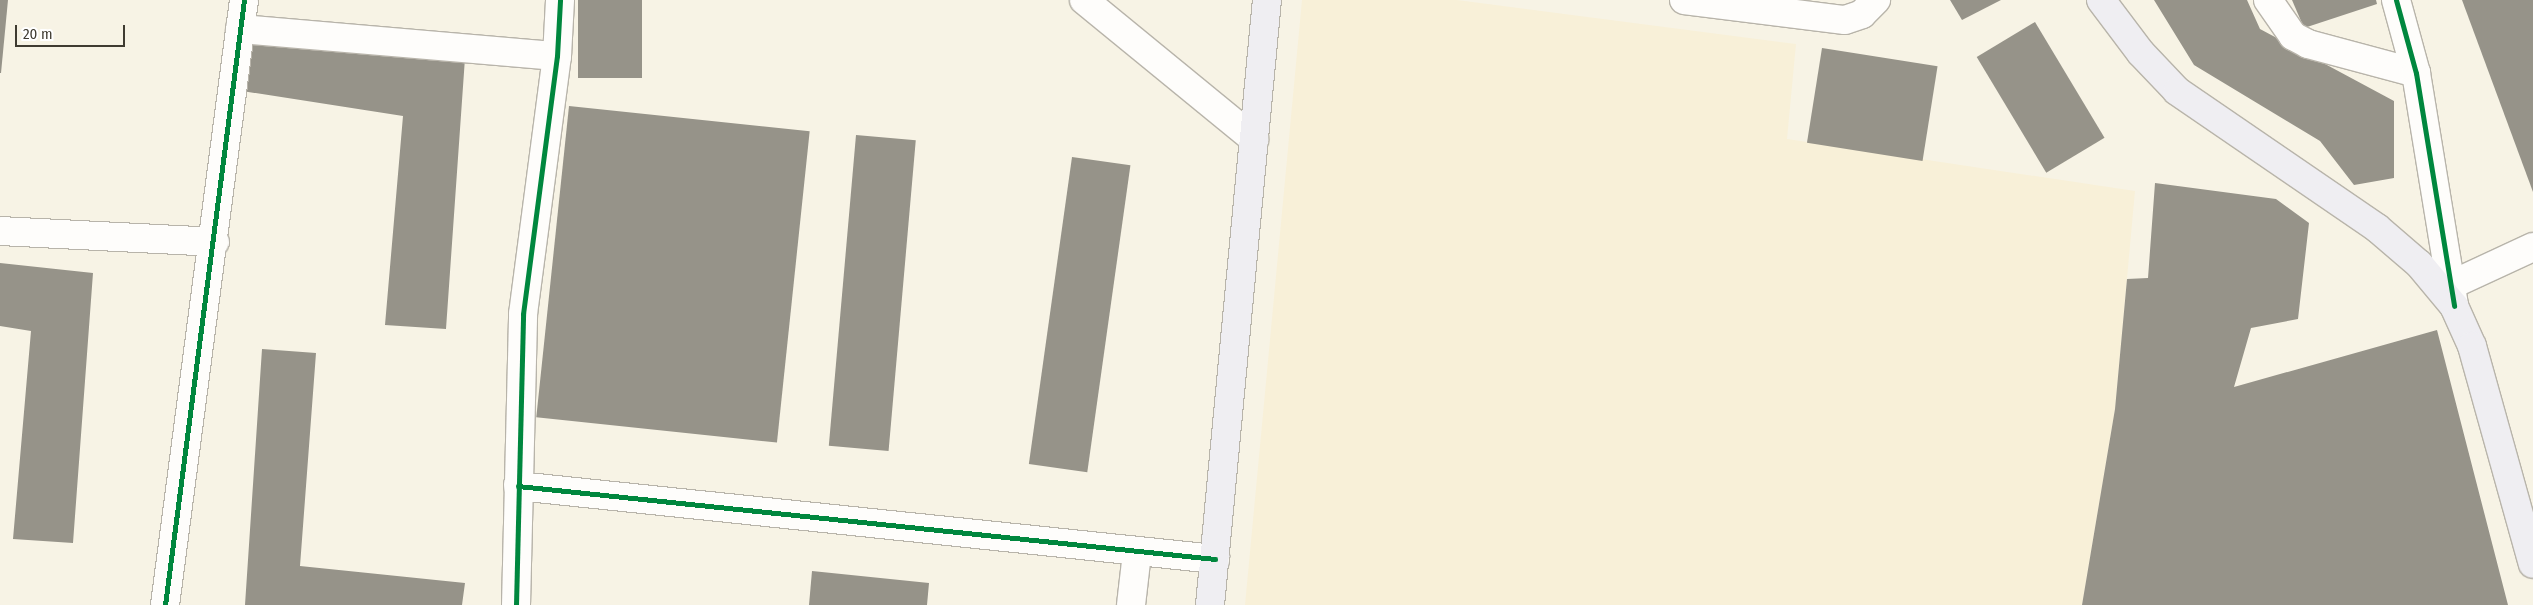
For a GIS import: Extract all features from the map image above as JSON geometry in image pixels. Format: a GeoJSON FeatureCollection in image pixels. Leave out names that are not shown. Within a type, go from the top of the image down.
{"type":"FeatureCollection","features":[{"type":"Feature","properties":{"kind":"main road"},"geometry":{"type":"LineString","coordinates":[[1210,605],[1267,0]]}},
{"type":"Feature","properties":{"kind":"main road"},"geometry":{"type":"LineString","coordinates":[[2101,0],[2141,53],[2177,91],[2378,228],[2453,296],[2472,346],[2533,564]]}},
{"type":"Feature","properties":{"kind":"street"},"geometry":{"type":"LineString","coordinates":[[165,605],[214,242],[244,0]]}},
{"type":"Feature","properties":{"kind":"street"},"geometry":{"type":"LineString","coordinates":[[516,605],[523,314],[556,56],[560,0]]}},
{"type":"Feature","properties":{"kind":"street"},"geometry":{"type":"LineString","coordinates":[[1084,0],[1254,139]]}},
{"type":"Feature","properties":{"kind":"street"},"geometry":{"type":"LineString","coordinates":[[1684,0],[1845,20],[1862,14],[1876,0]]}},
{"type":"Feature","properties":{"kind":"street"},"geometry":{"type":"LineString","coordinates":[[2268,0],[2293,36],[2308,44],[2416,73]]}},
{"type":"Feature","properties":{"kind":"street"},"geometry":{"type":"LineString","coordinates":[[2396,0],[2416,73],[2453,296],[2533,247]]}},
{"type":"Feature","properties":{"kind":"street"},"geometry":{"type":"LineString","coordinates":[[240,29],[556,56]]}},
{"type":"Feature","properties":{"kind":"street"},"geometry":{"type":"LineString","coordinates":[[0,232],[214,242]]}},
{"type":"Feature","properties":{"kind":"street"},"geometry":{"type":"LineString","coordinates":[[518,486],[1137,553],[1215,559]]}},
{"type":"Feature","properties":{"kind":"street"},"geometry":{"type":"LineString","coordinates":[[1131,605],[1137,553]]}},
{"type":"Feature","properties":{"kind":"shaded area"},"geometry":{"type":"Polygon","coordinates":[[[1302,0],[1457,0],[1796,44],[1787,139],[2135,191],[2115,409],[2082,605],[1245,605],[1302,0]]]}},
{"type":"Feature","properties":{"kind":"building"},"geometry":{"type":"Polygon","coordinates":[[[0,0],[8,0],[1,73],[0,73],[0,0]]]}},
{"type":"Feature","properties":{"kind":"building"},"geometry":{"type":"Polygon","coordinates":[[[578,0],[642,0],[642,78],[578,78],[578,0]]]}},
{"type":"Feature","properties":{"kind":"building"},"geometry":{"type":"Polygon","coordinates":[[[1950,0],[2001,0],[1962,20],[1950,0]]]}},
{"type":"Feature","properties":{"kind":"building"},"geometry":{"type":"Polygon","coordinates":[[[2154,0],[2247,0],[2260,29],[2394,101],[2394,178],[2354,185],[2320,141],[2194,65],[2154,0]]]}},
{"type":"Feature","properties":{"kind":"building"},"geometry":{"type":"Polygon","coordinates":[[[2292,0],[2376,0],[2377,4],[2304,28],[2292,0]]]}},
{"type":"Feature","properties":{"kind":"building"},"geometry":{"type":"Polygon","coordinates":[[[2462,0],[2533,0],[2533,192],[2462,0]]]}},
{"type":"Feature","properties":{"kind":"building"},"geometry":{"type":"Polygon","coordinates":[[[2035,22],[2105,138],[2046,173],[1977,57],[2035,22]]]}},
{"type":"Feature","properties":{"kind":"building"},"geometry":{"type":"Polygon","coordinates":[[[251,36],[465,58],[446,329],[385,325],[403,116],[242,91],[251,36]]]}},
{"type":"Feature","properties":{"kind":"building"},"geometry":{"type":"Polygon","coordinates":[[[1822,48],[1938,66],[1923,161],[1807,143],[1822,48]]]}},
{"type":"Feature","properties":{"kind":"building"},"geometry":{"type":"Polygon","coordinates":[[[569,106],[810,131],[777,443],[536,417],[569,106]]]}},
{"type":"Feature","properties":{"kind":"building"},"geometry":{"type":"Polygon","coordinates":[[[856,135],[916,140],[889,451],[829,446],[856,135]]]}},
{"type":"Feature","properties":{"kind":"building"},"geometry":{"type":"Polygon","coordinates":[[[1072,157],[1130,165],[1087,472],[1029,464],[1072,157]]]}},
{"type":"Feature","properties":{"kind":"building"},"geometry":{"type":"Polygon","coordinates":[[[2155,183],[2276,199],[2309,223],[2298,319],[2251,328],[2234,387],[2437,330],[2508,605],[2082,605],[2115,409],[2127,279],[2148,278],[2155,183]]]}},
{"type":"Feature","properties":{"kind":"building"},"geometry":{"type":"Polygon","coordinates":[[[0,263],[93,273],[73,543],[13,539],[31,331],[0,326],[0,263]]]}},
{"type":"Feature","properties":{"kind":"building"},"geometry":{"type":"Polygon","coordinates":[[[262,349],[316,353],[300,566],[465,583],[462,605],[245,605],[262,349]]]}},
{"type":"Feature","properties":{"kind":"building"},"geometry":{"type":"Polygon","coordinates":[[[812,571],[929,583],[927,605],[809,605],[812,571]]]}},
{"type":"Feature","properties":{"kind":"cycle path"},"geometry":{"type":"LineString","coordinates":[[165,605],[244,0]]}},
{"type":"Feature","properties":{"kind":"cycle path"},"geometry":{"type":"LineString","coordinates":[[516,605],[523,314],[557,56],[560,0]]}},
{"type":"Feature","properties":{"kind":"cycle path"},"geometry":{"type":"LineString","coordinates":[[2396,0],[2416,73],[2454,306]]}},
{"type":"Feature","properties":{"kind":"cycle path"},"geometry":{"type":"LineString","coordinates":[[518,486],[1215,559]]}}]}
